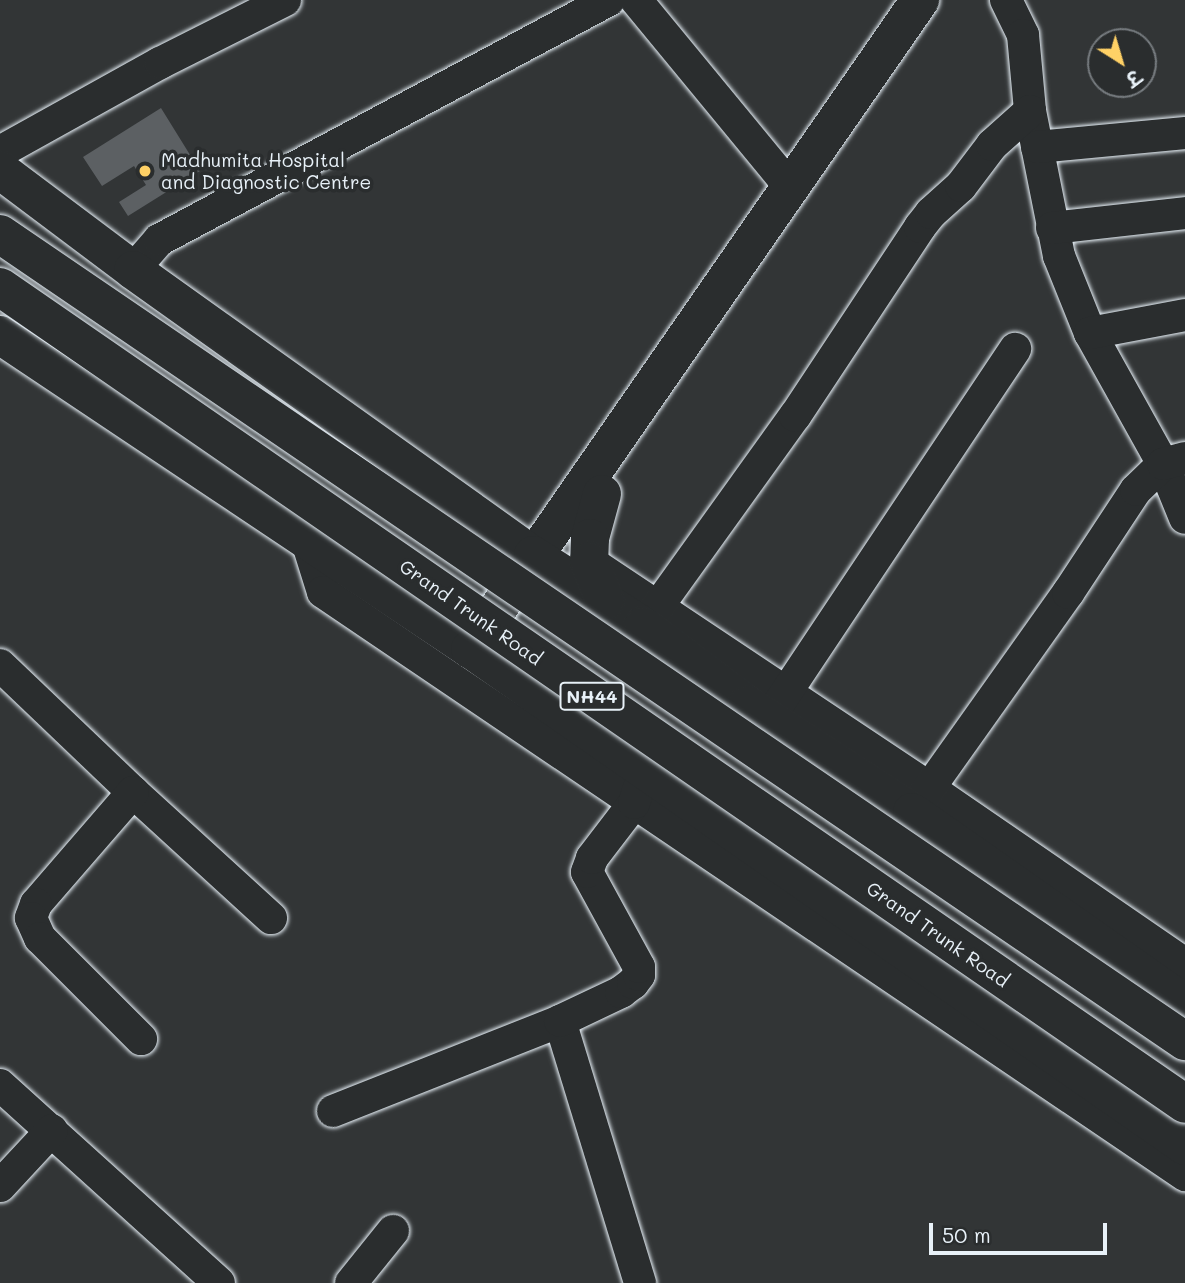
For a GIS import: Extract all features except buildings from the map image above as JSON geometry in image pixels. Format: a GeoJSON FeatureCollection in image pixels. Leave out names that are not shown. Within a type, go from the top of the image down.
{"type":"FeatureCollection","features":[{"type":"Feature","properties":{"kind":"main road"},"geometry":{"type":"LineString","coordinates":[[542,561],[790,187],[920,0]]}},
{"type":"Feature","properties":{"kind":"main road"},"geometry":{"type":"LineString","coordinates":[[470,649],[542,561],[602,494],[946,0]]}},
{"type":"Feature","properties":{"kind":"main road"},"geometry":{"type":"LineString","coordinates":[[0,170],[133,270],[542,561],[605,601],[650,616],[777,705],[921,800],[1185,1003]]}},
{"type":"Feature","properties":{"kind":"main road","name":"NH44"},"geometry":{"type":"LineString","coordinates":[[0,234],[1185,1041]]}},
{"type":"Feature","properties":{"kind":"main road","name":"Grand Trunk Road"},"geometry":{"type":"LineString","coordinates":[[0,287],[1185,1104]]}},
{"type":"Feature","properties":{"kind":"main road"},"geometry":{"type":"LineString","coordinates":[[0,335],[470,649],[639,787],[1185,1146]]}},
{"type":"Feature","properties":{"kind":"main road"},"geometry":{"type":"LineString","coordinates":[[602,494],[590,538],[589,561],[605,601]]}},
{"type":"Feature","properties":{"kind":"street"},"geometry":{"type":"LineString","coordinates":[[0,152],[160,63],[285,0]]}},
{"type":"Feature","properties":{"kind":"street"},"geometry":{"type":"LineString","coordinates":[[133,270],[159,240],[609,0]]}},
{"type":"Feature","properties":{"kind":"street"},"geometry":{"type":"LineString","coordinates":[[636,0],[790,187]]}},
{"type":"Feature","properties":{"kind":"street"},"geometry":{"type":"LineString","coordinates":[[1006,0],[1023,35],[1030,111],[1052,228],[1073,295],[1090,333],[1174,461],[1185,518]]}},
{"type":"Feature","properties":{"kind":"street"},"geometry":{"type":"LineString","coordinates":[[589,561],[650,616],[795,416],[931,212],[961,187],[992,145],[1030,111]]}},
{"type":"Feature","properties":{"kind":"street"},"geometry":{"type":"LineString","coordinates":[[1037,147],[1185,134]]}},
{"type":"Feature","properties":{"kind":"street"},"geometry":{"type":"LineString","coordinates":[[1052,228],[1185,213]]}},
{"type":"Feature","properties":{"kind":"street"},"geometry":{"type":"LineString","coordinates":[[1090,333],[1185,315]]}},
{"type":"Feature","properties":{"kind":"street"},"geometry":{"type":"LineString","coordinates":[[777,705],[1015,349]]}},
{"type":"Feature","properties":{"kind":"street"},"geometry":{"type":"LineString","coordinates":[[1174,461],[1136,490],[1068,593],[921,800],[1185,964]]}},
{"type":"Feature","properties":{"kind":"street"},"geometry":{"type":"LineString","coordinates":[[307,541],[323,592],[639,787],[1185,1175]]}},
{"type":"Feature","properties":{"kind":"street"},"geometry":{"type":"LineString","coordinates":[[0,665],[132,792],[271,918]]}},
{"type":"Feature","properties":{"kind":"street"},"geometry":{"type":"LineString","coordinates":[[332,1111],[560,1021],[621,992],[639,975],[635,958],[587,872],[592,858],[639,787]]}},
{"type":"Feature","properties":{"kind":"street"},"geometry":{"type":"LineString","coordinates":[[132,792],[36,904],[31,918],[40,939],[141,1039]]}},
{"type":"Feature","properties":{"kind":"street"},"geometry":{"type":"LineString","coordinates":[[560,1021],[640,1283]]}},
{"type":"Feature","properties":{"kind":"street"},"geometry":{"type":"LineString","coordinates":[[0,1085],[52,1130],[212,1281]]}},
{"type":"Feature","properties":{"kind":"street"},"geometry":{"type":"LineString","coordinates":[[0,1186],[52,1130]]}},
{"type":"Feature","properties":{"kind":"street"},"geometry":{"type":"LineString","coordinates":[[351,1283],[393,1231]]}},
{"type":"Feature","properties":{"kind":"place","name":"Madhumita Hospital and Diagnostic Centre"},"geometry":{"type":"Point","coordinates":[145,171]}}]}
